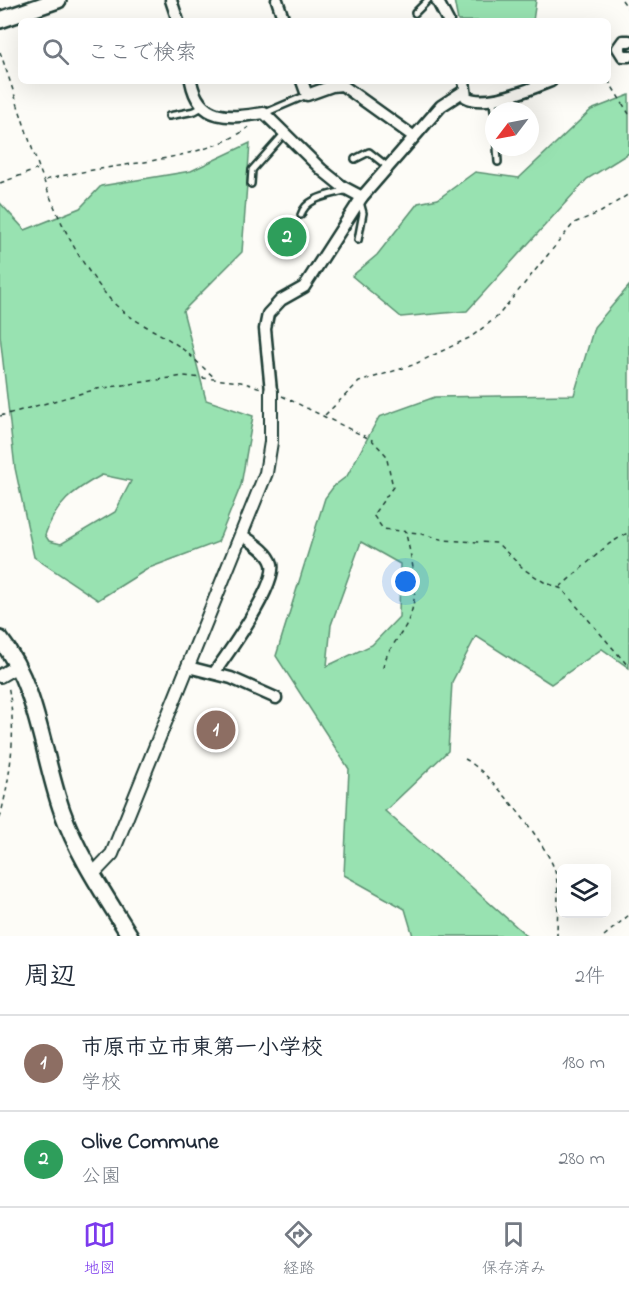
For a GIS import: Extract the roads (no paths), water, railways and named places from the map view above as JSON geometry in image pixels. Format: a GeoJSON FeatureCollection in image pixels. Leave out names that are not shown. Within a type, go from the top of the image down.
{"type":"FeatureCollection","features":[{"type":"Feature","properties":{"kind":"main road"},"geometry":{"type":"LineString","coordinates":[[0,20],[58,0]]}},
{"type":"Feature","properties":{"kind":"main road"},"geometry":{"type":"LineString","coordinates":[[0,639],[17,666],[28,692],[62,810],[92,875],[130,936]]}},
{"type":"Feature","properties":{"kind":"street"},"geometry":{"type":"LineString","coordinates":[[171,0],[176,18]]}},
{"type":"Feature","properties":{"kind":"street"},"geometry":{"type":"LineString","coordinates":[[277,0],[283,18]]}},
{"type":"Feature","properties":{"kind":"street"},"geometry":{"type":"LineString","coordinates":[[441,2],[446,18]]}},
{"type":"Feature","properties":{"kind":"street"},"geometry":{"type":"LineString","coordinates":[[618,54],[620,42],[629,41]]}},
{"type":"Feature","properties":{"kind":"street"},"geometry":{"type":"LineString","coordinates":[[192,84],[195,94],[204,106],[225,118],[264,113],[284,134],[361,200]]}},
{"type":"Feature","properties":{"kind":"street"},"geometry":{"type":"LineString","coordinates":[[303,84],[306,95],[332,86],[342,86],[413,136]]}},
{"type":"Feature","properties":{"kind":"street"},"geometry":{"type":"LineString","coordinates":[[503,102],[544,84]]}},
{"type":"Feature","properties":{"kind":"street"},"geometry":{"type":"LineString","coordinates":[[92,875],[112,854],[266,473],[271,442],[271,391],[265,328],[268,314],[281,300],[304,287],[361,200],[413,136],[446,101],[464,86],[471,100],[485,104]]}},
{"type":"Feature","properties":{"kind":"street"},"geometry":{"type":"LineString","coordinates":[[214,673],[254,614],[272,571],[269,558],[242,535]]}},
{"type":"Feature","properties":{"kind":"street"},"geometry":{"type":"LineString","coordinates":[[3,677],[17,666]]}},
{"type":"Feature","properties":{"kind":"street"},"geometry":{"type":"LineString","coordinates":[[188,667],[259,688],[276,698]]}},
{"type":"Feature","properties":{"kind":"lane"},"geometry":{"type":"LineString","coordinates":[[415,13],[429,0]]}},
{"type":"Feature","properties":{"kind":"lane"},"geometry":{"type":"LineString","coordinates":[[264,113],[306,95]]}},
{"type":"Feature","properties":{"kind":"lane"},"geometry":{"type":"LineString","coordinates":[[168,116],[195,111],[204,106]]}},
{"type":"Feature","properties":{"kind":"lane"},"geometry":{"type":"LineString","coordinates":[[251,184],[251,172],[284,134]]}},
{"type":"Feature","properties":{"kind":"lane"},"geometry":{"type":"LineString","coordinates":[[355,159],[369,152],[388,166]]}},
{"type":"Feature","properties":{"kind":"lane"},"geometry":{"type":"LineString","coordinates":[[498,156],[498,162]]}},
{"type":"Feature","properties":{"kind":"lane"},"geometry":{"type":"LineString","coordinates":[[301,215],[303,207],[309,202],[348,190]]}},
{"type":"Feature","properties":{"kind":"lane"},"geometry":{"type":"LineString","coordinates":[[358,240],[363,213],[361,200]]}},
{"type":"Feature","properties":{"kind":"place","name":"Olive Commune"},"geometry":{"type":"Point","coordinates":[287,237]}},
{"type":"Feature","properties":{"kind":"place","name":"市原市立市東第一小学校"},"geometry":{"type":"Point","coordinates":[216,730]}}]}
